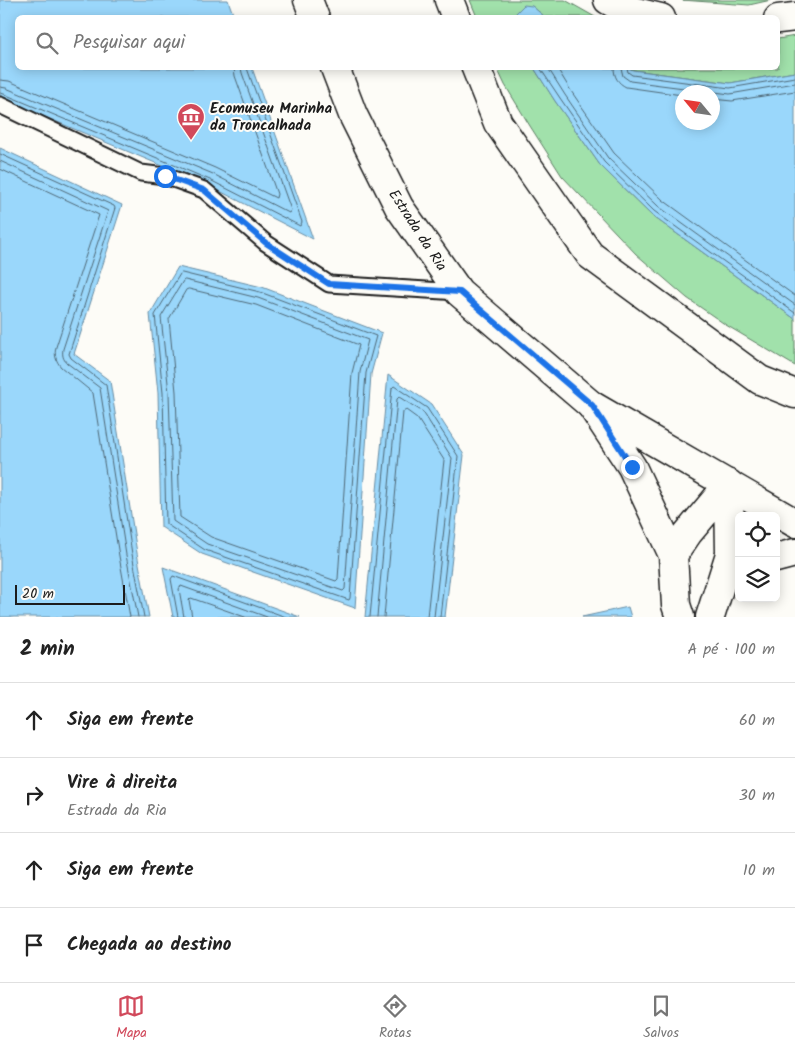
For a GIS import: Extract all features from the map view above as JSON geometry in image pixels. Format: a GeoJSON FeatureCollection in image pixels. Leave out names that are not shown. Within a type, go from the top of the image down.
{"type":"FeatureCollection","features":[{"type":"Feature","properties":{"kind":"main road"},"geometry":{"type":"LineString","coordinates":[[308,0],[314,15]]}},
{"type":"Feature","properties":{"kind":"main road"},"geometry":{"type":"LineString","coordinates":[[449,0],[455,15]]}},
{"type":"Feature","properties":{"kind":"main road"},"geometry":{"type":"LineString","coordinates":[[608,0],[624,10],[647,15]]}},
{"type":"Feature","properties":{"kind":"main road"},"geometry":{"type":"LineString","coordinates":[[780,20],[795,17]]}},
{"type":"Feature","properties":{"kind":"main road","name":"Estrada da Ria"},"geometry":{"type":"LineString","coordinates":[[336,70],[353,115],[399,207],[460,292],[592,405],[795,523]]}},
{"type":"Feature","properties":{"kind":"main road"},"geometry":{"type":"LineString","coordinates":[[477,70],[498,123],[590,255],[760,380],[795,394]]}},
{"type":"Feature","properties":{"kind":"main road"},"geometry":{"type":"LineString","coordinates":[[592,405],[632,467],[673,555],[676,605],[680,617]]}},
{"type":"Feature","properties":{"kind":"main road"},"geometry":{"type":"LineString","coordinates":[[673,555],[688,533],[729,484]]}},
{"type":"Feature","properties":{"kind":"main road"},"geometry":{"type":"LineString","coordinates":[[710,617],[729,581],[729,484]]}},
{"type":"Feature","properties":{"kind":"main road"},"geometry":{"type":"LineString","coordinates":[[780,557],[795,553]]}},
{"type":"Feature","properties":{"kind":"lane"},"geometry":{"type":"LineString","coordinates":[[0,105],[141,173],[165,176],[204,190],[266,243],[329,284],[460,292]]}},
{"type":"Feature","properties":{"kind":"green space"},"geometry":{"type":"Polygon","coordinates":[[[470,0],[565,0],[591,15],[543,15],[532,6],[517,13],[517,15],[476,15],[470,0]]]}},
{"type":"Feature","properties":{"kind":"green space"},"geometry":{"type":"Polygon","coordinates":[[[682,0],[771,0],[749,5],[682,0]]]}},
{"type":"Feature","properties":{"kind":"green space"},"geometry":{"type":"Polygon","coordinates":[[[795,36],[795,72],[730,83],[633,70],[780,70],[780,39],[795,36]]]}},
{"type":"Feature","properties":{"kind":"green space"},"geometry":{"type":"Polygon","coordinates":[[[498,70],[535,70],[600,165],[651,215],[795,319],[795,366],[726,325],[687,298],[636,254],[562,176],[505,85],[498,70]]]}},
{"type":"Feature","properties":{"kind":"water","name":"Ecomuseu Marinha da Troncalhada"},"geometry":{"type":"Polygon","coordinates":[[[0,0],[228,0],[233,15],[15,15],[15,70],[253,70],[313,239],[208,185],[0,98],[0,0]]]}},
{"type":"Feature","properties":{"kind":"water"},"geometry":{"type":"Polygon","coordinates":[[[524,5],[532,6],[543,15],[516,15],[516,13],[524,5]]]}},
{"type":"Feature","properties":{"kind":"water"},"geometry":{"type":"Polygon","coordinates":[[[535,70],[633,70],[730,83],[795,72],[795,319],[651,215],[600,165],[535,70]]]}},
{"type":"Feature","properties":{"kind":"water"},"geometry":{"type":"Polygon","coordinates":[[[0,148],[122,205],[74,354],[110,381],[149,617],[0,617],[0,148]]]}},
{"type":"Feature","properties":{"kind":"water"},"geometry":{"type":"Polygon","coordinates":[[[178,267],[262,287],[382,333],[371,374],[355,608],[202,554],[161,527],[158,393],[150,314],[178,267]]]}},
{"type":"Feature","properties":{"kind":"water"},"geometry":{"type":"Polygon","coordinates":[[[388,375],[431,404],[464,455],[445,617],[365,617],[388,375]]]}},
{"type":"Feature","properties":{"kind":"water"},"geometry":{"type":"Polygon","coordinates":[[[163,567],[300,617],[173,617],[163,567]]]}},
{"type":"Feature","properties":{"kind":"water"},"geometry":{"type":"Polygon","coordinates":[[[628,607],[631,617],[582,617],[628,607]]]}},
{"type":"Feature","properties":{"kind":"place","name":"Ecomuseu Marinha da Troncalhada"},"geometry":{"type":"Point","coordinates":[191,141]}},
{"type":"Feature","properties":{"kind":"route"},"geometry":{"type":"LineString","coordinates":[[165,176],[204,190],[266,243],[329,284],[460,292],[592,405],[632,467]]}}]}
